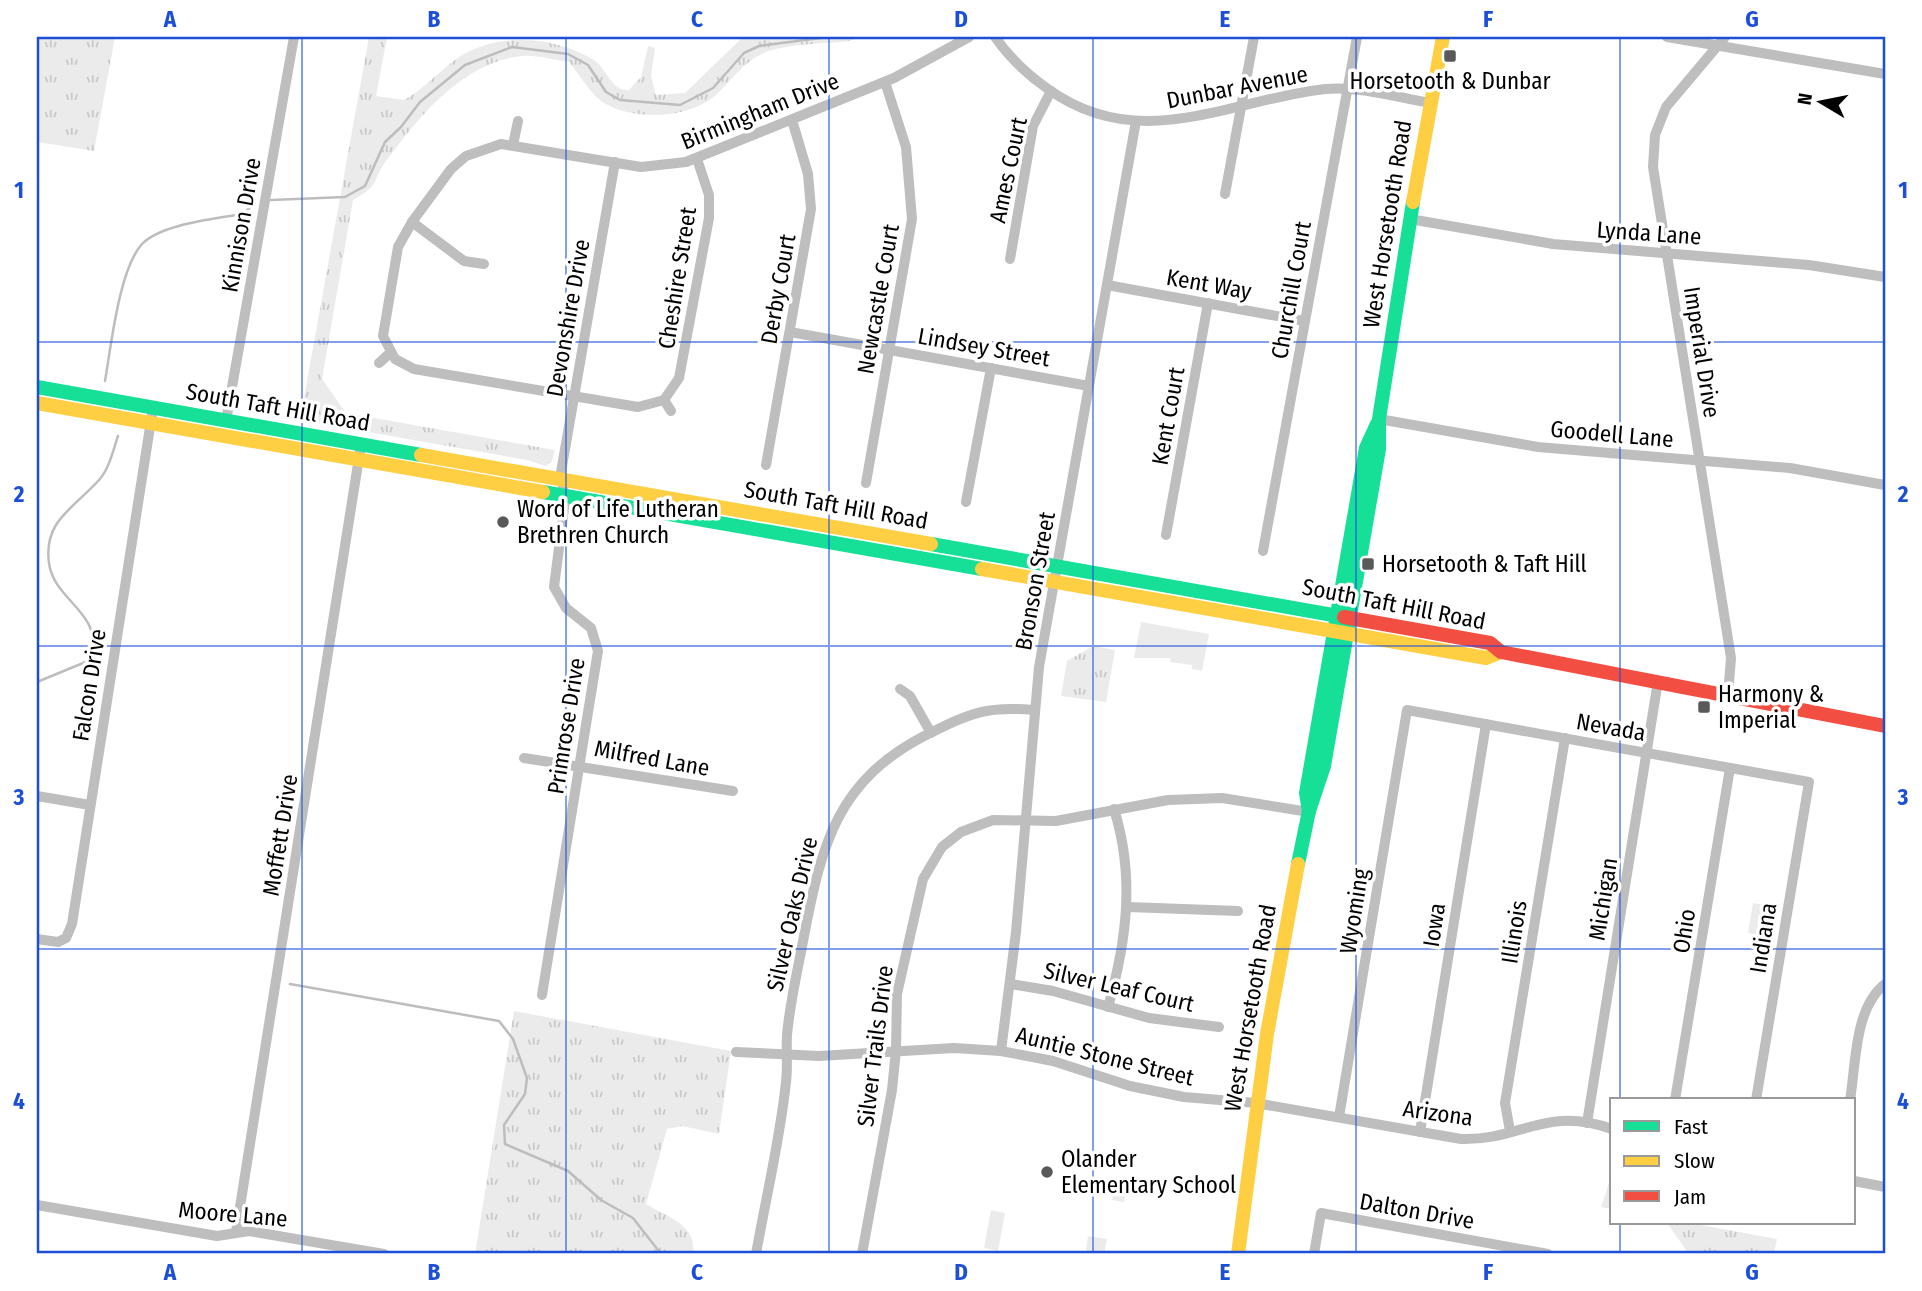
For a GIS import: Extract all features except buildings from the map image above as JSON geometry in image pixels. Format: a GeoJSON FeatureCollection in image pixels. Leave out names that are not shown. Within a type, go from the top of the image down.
{"type":"FeatureCollection","features":[{"type":"Feature","properties":{"kind":"main road","name":"West Horsetooth Road"},"geometry":{"type":"LineString","coordinates":[[1238,1254],[1256,1103],[1287,918],[1309,812],[1319,788],[1342,625],[1379,449],[1379,419],[1410,219],[1443,37]]}},
{"type":"Feature","properties":{"kind":"main road","name":"South Taft Hill Road"},"geometry":{"type":"LineString","coordinates":[[37,387],[226,421],[564,496],[1055,574]]}},
{"type":"Feature","properties":{"kind":"main road","name":"South Taft Hill Road"},"geometry":{"type":"LineString","coordinates":[[37,403],[151,423],[561,480],[1055,574],[1342,625],[1490,643],[1501,652],[1885,726]]}},
{"type":"Feature","properties":{"kind":"street","name":"Kinnison Drive"},"geometry":{"type":"LineString","coordinates":[[226,421],[294,37]]}},
{"type":"Feature","properties":{"kind":"street","name":"Birmingham Drive"},"geometry":{"type":"LineString","coordinates":[[390,353],[383,327],[398,247],[412,222],[460,160],[488,146],[513,145],[653,167],[697,159],[885,82],[969,37]]}},
{"type":"Feature","properties":{"kind":"street","name":"Dunbar Avenue"},"geometry":{"type":"LineString","coordinates":[[995,37],[1018,64],[1051,91],[1090,112],[1136,121],[1174,121],[1310,92],[1348,89],[1430,103]]}},
{"type":"Feature","properties":{"kind":"street"},"geometry":{"type":"LineString","coordinates":[[1225,194],[1254,37]]}},
{"type":"Feature","properties":{"kind":"street","name":"Churchill Court"},"geometry":{"type":"LineString","coordinates":[[1263,551],[1357,37]]}},
{"type":"Feature","properties":{"kind":"street"},"geometry":{"type":"LineString","coordinates":[[1667,37],[1885,74]]}},
{"type":"Feature","properties":{"kind":"street","name":"Imperial Drive"},"geometry":{"type":"LineString","coordinates":[[1725,37],[1674,95],[1655,135],[1653,167],[1731,657],[1728,695]]}},
{"type":"Feature","properties":{"kind":"street","name":"Newcastle Court"},"geometry":{"type":"LineString","coordinates":[[866,483],[911,233],[912,210],[906,147],[885,82]]}},
{"type":"Feature","properties":{"kind":"street","name":"Ames Court"},"geometry":{"type":"LineString","coordinates":[[1010,260],[1033,126],[1051,91]]}},
{"type":"Feature","properties":{"kind":"street","name":"Derby Court"},"geometry":{"type":"LineString","coordinates":[[766,466],[811,209],[808,174],[792,120]]}},
{"type":"Feature","properties":{"kind":"street"},"geometry":{"type":"LineString","coordinates":[[513,145],[518,121]]}},
{"type":"Feature","properties":{"kind":"street","name":"Bronson Street"},"geometry":{"type":"LineString","coordinates":[[1001,1051],[1011,984],[1034,710],[1055,574],[1136,121]]}},
{"type":"Feature","properties":{"kind":"street","name":"Cheshire Street"},"geometry":{"type":"LineString","coordinates":[[664,400],[679,378],[709,218],[709,195],[697,159]]}},
{"type":"Feature","properties":{"kind":"street","name":"Devonshire Drive"},"geometry":{"type":"LineString","coordinates":[[561,480],[573,396],[615,162]]}},
{"type":"Feature","properties":{"kind":"street","name":"Lynda Lane"},"geometry":{"type":"LineString","coordinates":[[1410,219],[1553,244],[1809,265],[1885,277]]}},
{"type":"Feature","properties":{"kind":"street"},"geometry":{"type":"LineString","coordinates":[[412,222],[464,261],[484,264]]}},
{"type":"Feature","properties":{"kind":"street","name":"Kent Way"},"geometry":{"type":"LineString","coordinates":[[1107,285],[1304,321]]}},
{"type":"Feature","properties":{"kind":"street","name":"Kent Court"},"geometry":{"type":"LineString","coordinates":[[1166,535],[1208,303]]}},
{"type":"Feature","properties":{"kind":"street","name":"Lindsey Street"},"geometry":{"type":"LineString","coordinates":[[790,332],[1089,386]]}},
{"type":"Feature","properties":{"kind":"street"},"geometry":{"type":"LineString","coordinates":[[379,363],[390,353],[401,364],[414,369],[638,407],[664,400],[671,411]]}},
{"type":"Feature","properties":{"kind":"street"},"geometry":{"type":"LineString","coordinates":[[966,502],[991,368]]}},
{"type":"Feature","properties":{"kind":"street","name":"Falcon Drive"},"geometry":{"type":"LineString","coordinates":[[37,939],[58,942],[66,938],[70,930],[153,408]]}},
{"type":"Feature","properties":{"kind":"street","name":"Goodell Lane"},"geometry":{"type":"LineString","coordinates":[[1379,419],[1538,447],[1790,468],[1885,485]]}},
{"type":"Feature","properties":{"kind":"street","name":"Moffett Drive"},"geometry":{"type":"LineString","coordinates":[[236,1232],[360,452]]}},
{"type":"Feature","properties":{"kind":"street","name":"Primrose Drive"},"geometry":{"type":"LineString","coordinates":[[542,995],[597,644],[591,628],[566,608],[554,587],[564,496],[561,480]]}},
{"type":"Feature","properties":{"kind":"street","name":"Michigan"},"geometry":{"type":"LineString","coordinates":[[1587,1123],[1658,681]]}},
{"type":"Feature","properties":{"kind":"street"},"geometry":{"type":"LineString","coordinates":[[900,689],[910,696],[932,733]]}},
{"type":"Feature","properties":{"kind":"street","name":"Silver Oaks Drive"},"geometry":{"type":"LineString","coordinates":[[756,1254],[786,1083],[791,1002],[820,859],[831,829],[847,801],[868,776],[894,754],[978,710],[998,707],[1034,710]]}},
{"type":"Feature","properties":{"kind":"street","name":"Nevada"},"geometry":{"type":"LineString","coordinates":[[1407,710],[1809,782]]}},
{"type":"Feature","properties":{"kind":"street","name":"Wyoming"},"geometry":{"type":"LineString","coordinates":[[1339,1118],[1407,710]]}},
{"type":"Feature","properties":{"kind":"street","name":"Iowa"},"geometry":{"type":"LineString","coordinates":[[1420,1132],[1486,724]]}},
{"type":"Feature","properties":{"kind":"street","name":"Illinois"},"geometry":{"type":"LineString","coordinates":[[1510,1131],[1505,1103],[1565,738]]}},
{"type":"Feature","properties":{"kind":"street","name":"Milfred Lane"},"geometry":{"type":"LineString","coordinates":[[524,758],[733,791]]}},
{"type":"Feature","properties":{"kind":"street","name":"Ohio"},"geometry":{"type":"LineString","coordinates":[[1675,1098],[1730,768]]}},
{"type":"Feature","properties":{"kind":"street","name":"Indiana"},"geometry":{"type":"LineString","coordinates":[[1756,1098],[1809,782]]}},
{"type":"Feature","properties":{"kind":"street"},"geometry":{"type":"LineString","coordinates":[[37,796],[90,805]]}},
{"type":"Feature","properties":{"kind":"street","name":"Silver Trails Drive"},"geometry":{"type":"LineString","coordinates":[[862,1254],[897,1050],[897,994],[919,890],[928,867],[942,847],[970,827],[993,820],[1070,819],[1114,808],[1168,800],[1209,798],[1246,801],[1309,812]]}},
{"type":"Feature","properties":{"kind":"street"},"geometry":{"type":"LineString","coordinates":[[1108,1007],[1120,964],[1128,907],[1125,852],[1114,808]]}},
{"type":"Feature","properties":{"kind":"street"},"geometry":{"type":"LineString","coordinates":[[1128,907],[1238,911]]}},
{"type":"Feature","properties":{"kind":"street","name":"Silver Leaf Court"},"geometry":{"type":"LineString","coordinates":[[1011,984],[1052,991],[1149,1018],[1219,1027]]}},
{"type":"Feature","properties":{"kind":"street"},"geometry":{"type":"LineString","coordinates":[[1850,1098],[1865,1012],[1875,994],[1885,984]]}},
{"type":"Feature","properties":{"kind":"street","name":"Auntie Stone Street"},"geometry":{"type":"LineString","coordinates":[[736,1052],[786,1056],[954,1048],[1001,1051],[1053,1061],[1163,1093],[1256,1103]]}},
{"type":"Feature","properties":{"kind":"street","name":"Arizona"},"geometry":{"type":"LineString","coordinates":[[1256,1103],[1473,1139],[1549,1120],[1587,1123],[1610,1129]]}},
{"type":"Feature","properties":{"kind":"street"},"geometry":{"type":"LineString","coordinates":[[1856,1181],[1885,1187]]}},
{"type":"Feature","properties":{"kind":"street","name":"Moore Lane"},"geometry":{"type":"LineString","coordinates":[[37,1205],[217,1236],[249,1231],[384,1254]]}},
{"type":"Feature","properties":{"kind":"street","name":"Dalton Drive"},"geometry":{"type":"LineString","coordinates":[[1314,1254],[1321,1213],[1548,1254]]}},
{"type":"Feature","properties":{"kind":"green space"},"geometry":{"type":"Polygon","coordinates":[[[37,37],[115,37],[94,151],[37,142],[37,37]]]}},
{"type":"Feature","properties":{"kind":"green space"},"geometry":{"type":"Polygon","coordinates":[[[369,37],[387,37],[376,96],[404,100],[459,57],[474,49],[509,41],[544,42],[579,52],[594,60],[613,83],[623,90],[629,90],[641,77],[648,46],[655,48],[651,76],[656,95],[685,93],[743,37],[861,37],[849,41],[798,45],[769,51],[746,64],[705,103],[677,113],[661,115],[630,113],[604,103],[590,90],[569,62],[528,56],[500,60],[461,80],[444,94],[399,144],[372,186],[353,200],[322,379],[346,413],[555,450],[552,461],[546,466],[527,460],[300,420],[369,37]]]}},
{"type":"Feature","properties":{"kind":"green space"},"geometry":{"type":"Polygon","coordinates":[[[1141,622],[1209,634],[1202,671],[1192,669],[1192,665],[1170,662],[1171,658],[1134,658],[1141,622]]]}},
{"type":"Feature","properties":{"kind":"green space"},"geometry":{"type":"Polygon","coordinates":[[[1093,646],[1115,650],[1106,702],[1061,696],[1067,661],[1093,646]]]}},
{"type":"Feature","properties":{"kind":"green space"},"geometry":{"type":"Polygon","coordinates":[[[1753,903],[1771,906],[1766,936],[1748,933],[1753,903]]]}},
{"type":"Feature","properties":{"kind":"green space"},"geometry":{"type":"Polygon","coordinates":[[[514,1011],[731,1051],[719,1134],[682,1126],[667,1129],[646,1204],[685,1228],[693,1244],[693,1254],[475,1254],[514,1011]]]}},
{"type":"Feature","properties":{"kind":"green space"},"geometry":{"type":"Polygon","coordinates":[[[1115,1180],[1127,1182],[1124,1202],[1112,1200],[1115,1180]]]}},
{"type":"Feature","properties":{"kind":"green space"},"geometry":{"type":"Polygon","coordinates":[[[1610,1180],[1610,1209],[1601,1207],[1610,1180]]]}},
{"type":"Feature","properties":{"kind":"green space"},"geometry":{"type":"Polygon","coordinates":[[[991,1210],[1005,1213],[998,1251],[984,1248],[991,1210]]]}},
{"type":"Feature","properties":{"kind":"green space"},"geometry":{"type":"Polygon","coordinates":[[[1668,1224],[1695,1224],[1777,1239],[1774,1254],[1689,1254],[1668,1224]]]}},
{"type":"Feature","properties":{"kind":"green space"},"geometry":{"type":"Polygon","coordinates":[[[1088,1236],[1107,1239],[1104,1254],[1086,1250],[1088,1236]]]}},
{"type":"Feature","properties":{"kind":"waterway"},"geometry":{"type":"LineString","coordinates":[[271,200],[345,197],[365,186],[385,142],[401,127],[420,102],[465,65],[512,47],[568,54],[588,65],[606,92],[620,100],[680,105],[713,88],[744,53],[759,46],[828,37]]}},
{"type":"Feature","properties":{"kind":"waterway"},"geometry":{"type":"LineString","coordinates":[[105,381],[122,289],[127,271],[142,244],[151,237],[175,227],[241,214],[250,208]]}},
{"type":"Feature","properties":{"kind":"waterway"},"geometry":{"type":"LineString","coordinates":[[37,682],[88,661],[93,645],[91,631],[86,620],[53,577],[48,549],[51,536],[62,516],[102,476],[118,436]]}},
{"type":"Feature","properties":{"kind":"waterway"},"geometry":{"type":"LineString","coordinates":[[290,984],[499,1021],[513,1039],[527,1078],[525,1094],[504,1125],[505,1144],[568,1171],[601,1200],[633,1218],[661,1254]]}},
{"type":"Feature","properties":{"kind":"traffic: fast"},"geometry":{"type":"LineString","coordinates":[[1298,864],[1309,811],[1324,766],[1379,449],[1379,419],[1413,202]]}},
{"type":"Feature","properties":{"kind":"traffic: fast"},"geometry":{"type":"LineString","coordinates":[[37,387],[421,455]]}},
{"type":"Feature","properties":{"kind":"traffic: fast"},"geometry":{"type":"LineString","coordinates":[[1309,812],[1306,793],[1366,448],[1377,424]]}},
{"type":"Feature","properties":{"kind":"traffic: fast"},"geometry":{"type":"LineString","coordinates":[[543,492],[982,569]]}},
{"type":"Feature","properties":{"kind":"traffic: fast"},"geometry":{"type":"LineString","coordinates":[[931,544],[1344,617]]}},
{"type":"Feature","properties":{"kind":"traffic: slow"},"geometry":{"type":"LineString","coordinates":[[1413,202],[1443,37]]}},
{"type":"Feature","properties":{"kind":"traffic: slow"},"geometry":{"type":"LineString","coordinates":[[37,403],[543,492]]}},
{"type":"Feature","properties":{"kind":"traffic: slow"},"geometry":{"type":"LineString","coordinates":[[421,455],[931,544]]}},
{"type":"Feature","properties":{"kind":"traffic: slow"},"geometry":{"type":"LineString","coordinates":[[982,569],[1486,658],[1501,652]]}},
{"type":"Feature","properties":{"kind":"traffic: slow"},"geometry":{"type":"LineString","coordinates":[[1238,1254],[1267,1034],[1298,864]]}},
{"type":"Feature","properties":{"kind":"traffic: jam"},"geometry":{"type":"LineString","coordinates":[[1344,617],[1490,643],[1501,652],[1885,726]]}},
{"type":"Feature","properties":{"kind":"place","name":"Horsetooth & Dunbar"},"geometry":{"type":"Point","coordinates":[1450,56]}},
{"type":"Feature","properties":{"kind":"place","name":"Word of Life Lutheran Brethren Church"},"geometry":{"type":"Point","coordinates":[503,522]}},
{"type":"Feature","properties":{"kind":"place","name":"Horsetooth & Taft Hill"},"geometry":{"type":"Point","coordinates":[1368,564]}},
{"type":"Feature","properties":{"kind":"place","name":"Harmony & Imperial"},"geometry":{"type":"Point","coordinates":[1704,707]}},
{"type":"Feature","properties":{"kind":"place","name":"Olander Elementary School"},"geometry":{"type":"Point","coordinates":[1047,1172]}}]}
